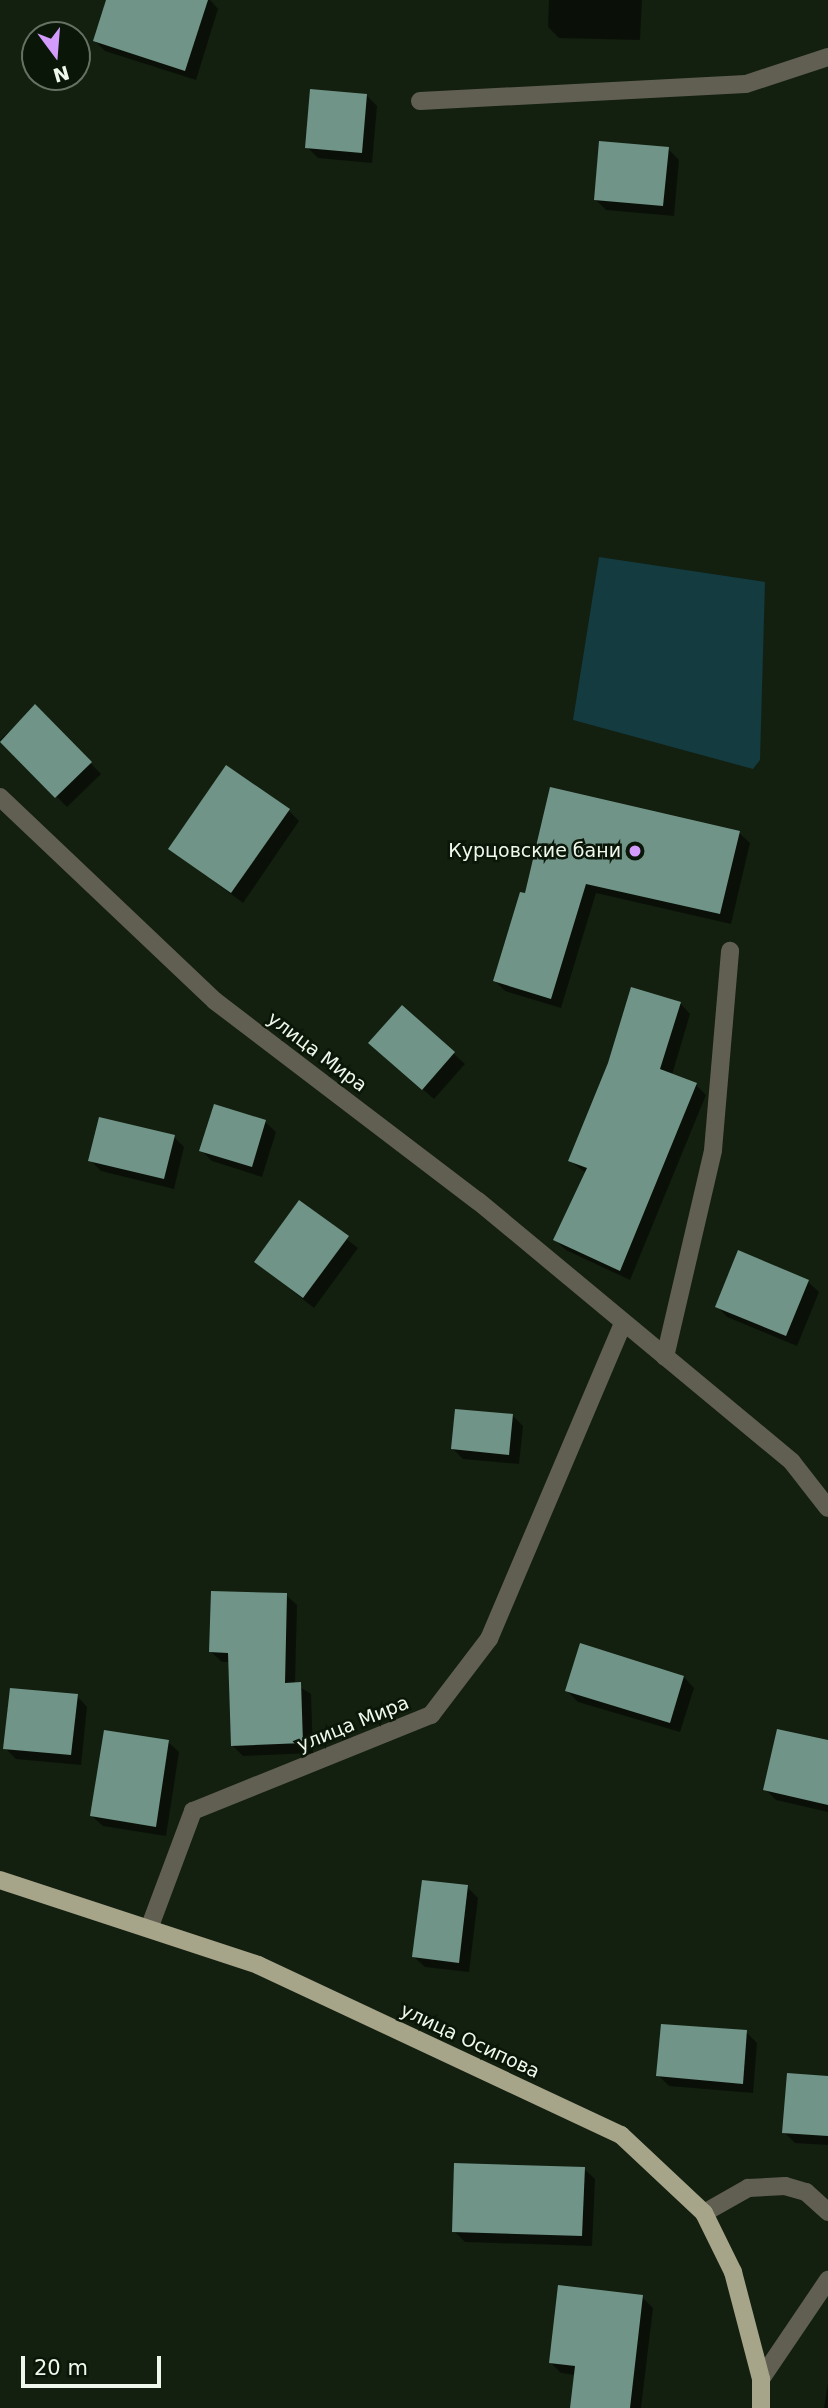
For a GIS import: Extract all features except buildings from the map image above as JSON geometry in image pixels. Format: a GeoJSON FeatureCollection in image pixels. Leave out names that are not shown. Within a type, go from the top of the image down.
{"type":"FeatureCollection","features":[{"type":"Feature","properties":{"kind":"main road","name":"улица Осипова"},"geometry":{"type":"LineString","coordinates":[[1,1881],[150,1926],[258,1965],[621,2136],[704,2213],[733,2272],[761,2379],[761,2408]]}},
{"type":"Feature","properties":{"kind":"street"},"geometry":{"type":"LineString","coordinates":[[420,101],[746,84],[828,57]]}},
{"type":"Feature","properties":{"kind":"street","name":"улица Мира"},"geometry":{"type":"LineString","coordinates":[[0,797],[215,1001],[478,1201],[792,1462],[828,1507]]}},
{"type":"Feature","properties":{"kind":"street"},"geometry":{"type":"LineString","coordinates":[[665,1357],[713,1150],[730,951]]}},
{"type":"Feature","properties":{"kind":"street","name":"улица Мира"},"geometry":{"type":"LineString","coordinates":[[150,1926],[193,1811],[431,1715],[489,1639],[623,1324]]}},
{"type":"Feature","properties":{"kind":"street"},"geometry":{"type":"LineString","coordinates":[[704,2213],[748,2188],[785,2186],[806,2192],[828,2212]]}},
{"type":"Feature","properties":{"kind":"street"},"geometry":{"type":"LineString","coordinates":[[761,2379],[828,2280]]}},
{"type":"Feature","properties":{"kind":"water"},"geometry":{"type":"Polygon","coordinates":[[[599,557],[765,582],[760,760],[753,769],[573,720],[599,557]]]}},
{"type":"Feature","properties":{"kind":"place","name":"Курцовские бани"},"geometry":{"type":"Point","coordinates":[635,851]}}]}
